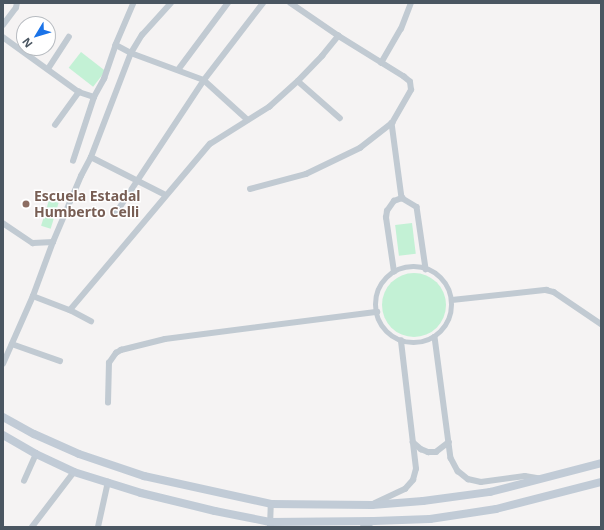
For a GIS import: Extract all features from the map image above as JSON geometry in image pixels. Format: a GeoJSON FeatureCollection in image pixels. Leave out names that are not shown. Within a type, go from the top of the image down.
{"type":"FeatureCollection","features":[{"type":"Feature","properties":{"kind":"main road"},"geometry":{"type":"LineString","coordinates":[[3,417],[34,434],[79,454],[144,476],[271,504],[368,505],[423,502],[490,492],[601,463]]}},
{"type":"Feature","properties":{"kind":"main road"},"geometry":{"type":"LineString","coordinates":[[3,435],[36,454],[74,472],[141,492],[270,524],[292,525],[309,520],[374,521],[430,519],[496,508],[601,482]]}},
{"type":"Feature","properties":{"kind":"street"},"geometry":{"type":"LineString","coordinates":[[3,25],[16,8],[17,3]]}},
{"type":"Feature","properties":{"kind":"street"},"geometry":{"type":"LineString","coordinates":[[73,161],[94,97],[104,79],[134,3]]}},
{"type":"Feature","properties":{"kind":"street"},"geometry":{"type":"LineString","coordinates":[[3,364],[33,296],[53,242],[81,176],[91,157],[131,53],[142,35],[171,3]]}},
{"type":"Feature","properties":{"kind":"street"},"geometry":{"type":"LineString","coordinates":[[178,70],[228,3]]}},
{"type":"Feature","properties":{"kind":"street"},"geometry":{"type":"LineString","coordinates":[[116,213],[204,80],[262,3]]}},
{"type":"Feature","properties":{"kind":"street"},"geometry":{"type":"LineString","coordinates":[[250,189],[306,174],[360,148],[392,123],[411,90],[410,82],[290,3]]}},
{"type":"Feature","properties":{"kind":"street"},"geometry":{"type":"LineString","coordinates":[[381,63],[401,29],[411,3]]}},
{"type":"Feature","properties":{"kind":"street"},"geometry":{"type":"LineString","coordinates":[[70,310],[210,144],[269,107],[298,81],[322,56],[338,36]]}},
{"type":"Feature","properties":{"kind":"street"},"geometry":{"type":"LineString","coordinates":[[3,37],[79,92],[94,97]]}},
{"type":"Feature","properties":{"kind":"street"},"geometry":{"type":"LineString","coordinates":[[48,69],[69,37]]}},
{"type":"Feature","properties":{"kind":"street"},"geometry":{"type":"LineString","coordinates":[[116,46],[204,80],[248,120]]}},
{"type":"Feature","properties":{"kind":"street"},"geometry":{"type":"LineString","coordinates":[[298,81],[340,118]]}},
{"type":"Feature","properties":{"kind":"street"},"geometry":{"type":"LineString","coordinates":[[56,125],[79,92]]}},
{"type":"Feature","properties":{"kind":"street"},"geometry":{"type":"LineString","coordinates":[[392,123],[402,198],[416,207],[426,269]]}},
{"type":"Feature","properties":{"kind":"street"},"geometry":{"type":"LineString","coordinates":[[91,157],[166,195]]}},
{"type":"Feature","properties":{"kind":"street"},"geometry":{"type":"LineString","coordinates":[[394,272],[386,218],[387,211],[394,202],[402,198]]}},
{"type":"Feature","properties":{"kind":"street"},"geometry":{"type":"LineString","coordinates":[[3,223],[33,243],[53,242]]}},
{"type":"Feature","properties":{"kind":"street"},"geometry":{"type":"LineString","coordinates":[[406,267],[419,267],[426,269],[442,278],[449,288],[452,300],[452,313],[447,324],[435,337],[416,343],[401,341],[383,328],[377,312],[376,304],[378,291],[385,280],[394,272],[406,267]]}},
{"type":"Feature","properties":{"kind":"street"},"geometry":{"type":"LineString","coordinates":[[452,300],[546,290],[554,292],[601,324]]}},
{"type":"Feature","properties":{"kind":"street"},"geometry":{"type":"LineString","coordinates":[[33,296],[70,310],[91,321]]}},
{"type":"Feature","properties":{"kind":"street"},"geometry":{"type":"LineString","coordinates":[[108,404],[108,364],[116,353],[121,350],[165,339],[377,312]]}},
{"type":"Feature","properties":{"kind":"street"},"geometry":{"type":"LineString","coordinates":[[435,337],[451,458],[458,471],[468,479],[481,482],[525,476],[542,478]]}},
{"type":"Feature","properties":{"kind":"street"},"geometry":{"type":"LineString","coordinates":[[368,505],[405,489],[413,480],[416,469],[401,341]]}},
{"type":"Feature","properties":{"kind":"street"},"geometry":{"type":"LineString","coordinates":[[12,344],[60,362]]}},
{"type":"Feature","properties":{"kind":"street"},"geometry":{"type":"LineString","coordinates":[[413,442],[421,449],[428,452],[436,452],[449,442]]}},
{"type":"Feature","properties":{"kind":"street"},"geometry":{"type":"LineString","coordinates":[[24,481],[36,454]]}},
{"type":"Feature","properties":{"kind":"street"},"geometry":{"type":"LineString","coordinates":[[32,527],[74,472]]}},
{"type":"Feature","properties":{"kind":"street"},"geometry":{"type":"LineString","coordinates":[[98,527],[108,482]]}},
{"type":"Feature","properties":{"kind":"street"},"geometry":{"type":"LineString","coordinates":[[270,524],[271,504]]}},
{"type":"Feature","properties":{"kind":"street"},"geometry":{"type":"LineString","coordinates":[[363,527],[374,521]]}},
{"type":"Feature","properties":{"kind":"green space"},"geometry":{"type":"Polygon","coordinates":[[[81,52],[105,71],[93,87],[69,68],[81,52]]]}},
{"type":"Feature","properties":{"kind":"green space"},"geometry":{"type":"Polygon","coordinates":[[[49,200],[59,203],[51,229],[41,226],[49,200]]]}},
{"type":"Feature","properties":{"kind":"green space"},"geometry":{"type":"Polygon","coordinates":[[[412,223],[416,254],[399,256],[395,225],[412,223]]]}},
{"type":"Feature","properties":{"kind":"green space"},"geometry":{"type":"Polygon","coordinates":[[[414,273],[432,279],[440,287],[446,305],[440,323],[432,331],[414,337],[396,331],[388,323],[382,305],[388,287],[396,279],[414,273]]]}},
{"type":"Feature","properties":{"kind":"place","name":"Escuela Estadal Humberto Celli"},"geometry":{"type":"Point","coordinates":[26,204]}}]}
